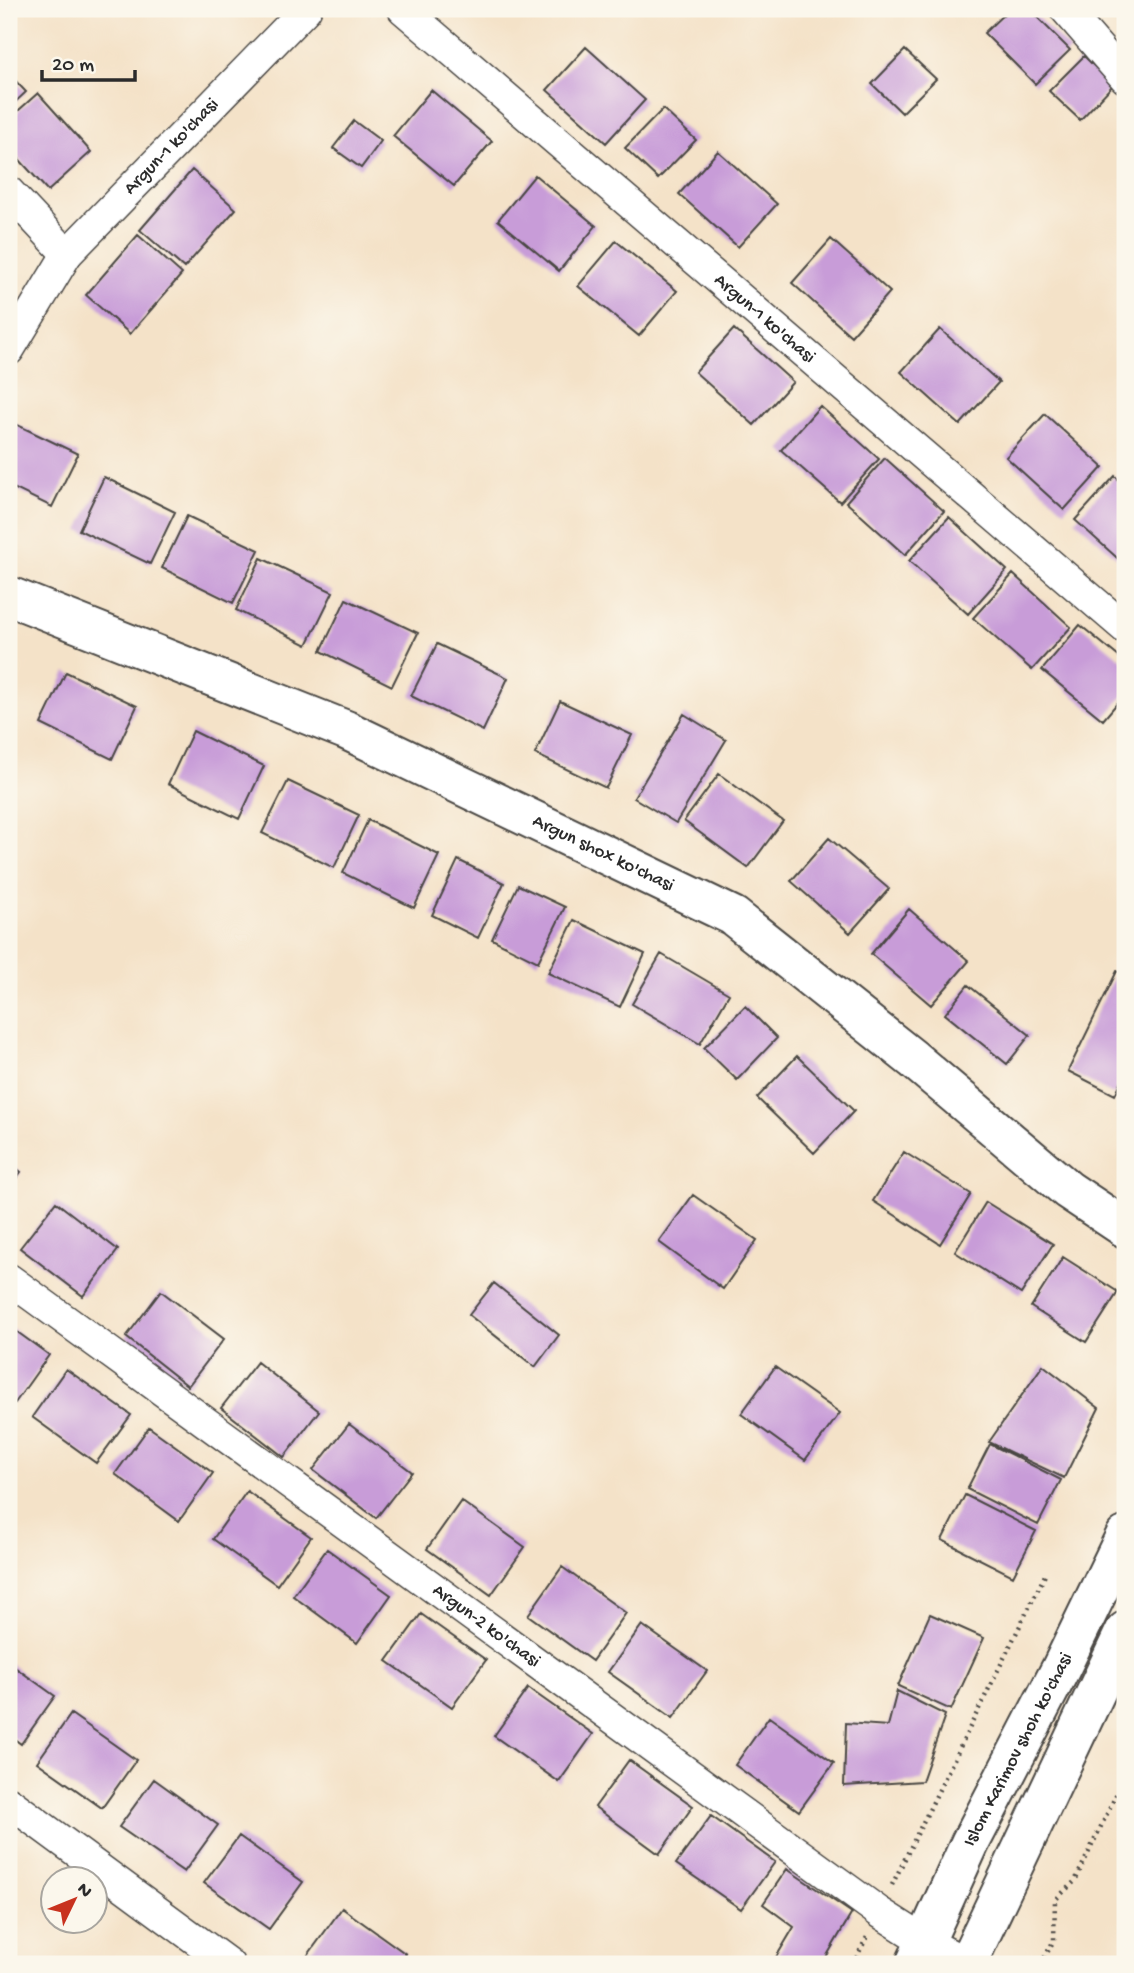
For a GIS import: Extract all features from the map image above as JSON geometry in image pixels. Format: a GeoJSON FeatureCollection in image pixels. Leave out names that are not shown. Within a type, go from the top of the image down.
{"type":"FeatureCollection","features":[{"type":"Feature","properties":{"kind":"street","name":"Argun-1 ko'chasi"},"geometry":{"type":"LineString","coordinates":[[9,350],[67,254],[306,9]]}},
{"type":"Feature","properties":{"kind":"street","name":"Argun-1 ko'chasi"},"geometry":{"type":"LineString","coordinates":[[403,9],[1125,628]]}},
{"type":"Feature","properties":{"kind":"street"},"geometry":{"type":"LineString","coordinates":[[1065,9],[1125,78]]}},
{"type":"Feature","properties":{"kind":"street"},"geometry":{"type":"LineString","coordinates":[[9,192],[67,254]]}},
{"type":"Feature","properties":{"kind":"street","name":"Argun shox ko'chasi"},"geometry":{"type":"LineString","coordinates":[[9,596],[346,730],[733,916],[913,1059],[1068,1190],[1125,1228]]}},
{"type":"Feature","properties":{"kind":"street","name":"Argun-2 ko'chasi"},"geometry":{"type":"LineString","coordinates":[[9,1279],[879,1912],[920,1953],[967,1964]]}},
{"type":"Feature","properties":{"kind":"street","name":"Islom Karimov shoh ko'chasi"},"geometry":{"type":"LineString","coordinates":[[920,1953],[970,1843],[1061,1668],[1125,1536]]}},
{"type":"Feature","properties":{"kind":"street"},"geometry":{"type":"LineString","coordinates":[[967,1964],[1122,1647]]}},
{"type":"Feature","properties":{"kind":"street"},"geometry":{"type":"LineString","coordinates":[[9,1802],[229,1964]]}},
{"type":"Feature","properties":{"kind":"path"},"geometry":{"type":"LineString","coordinates":[[853,1964],[1045,1575]]}},
{"type":"Feature","properties":{"kind":"path"},"geometry":{"type":"LineString","coordinates":[[1041,1964],[1054,1940],[1055,1899],[1075,1881],[1125,1776]]}},
{"type":"Feature","properties":{"kind":"building"},"geometry":{"type":"Polygon","coordinates":[[[1009,9],[1029,9],[1070,50],[1035,84],[984,33],[1009,9]]]}},
{"type":"Feature","properties":{"kind":"building"},"geometry":{"type":"Polygon","coordinates":[[[586,47],[645,100],[606,143],[547,90],[586,47]]]}},
{"type":"Feature","properties":{"kind":"building"},"geometry":{"type":"Polygon","coordinates":[[[905,50],[936,79],[902,113],[872,84],[905,50]]]}},
{"type":"Feature","properties":{"kind":"building"},"geometry":{"type":"Polygon","coordinates":[[[1084,56],[1113,85],[1080,120],[1049,91],[1084,56]]]}},
{"type":"Feature","properties":{"kind":"building"},"geometry":{"type":"Polygon","coordinates":[[[9,74],[26,92],[9,108],[9,74]]]}},
{"type":"Feature","properties":{"kind":"building"},"geometry":{"type":"Polygon","coordinates":[[[431,90],[492,141],[454,186],[393,136],[431,90]]]}},
{"type":"Feature","properties":{"kind":"building"},"geometry":{"type":"Polygon","coordinates":[[[38,93],[91,152],[48,191],[9,148],[9,119],[38,93]]]}},
{"type":"Feature","properties":{"kind":"building"},"geometry":{"type":"Polygon","coordinates":[[[663,109],[696,140],[658,179],[625,148],[663,109]]]}},
{"type":"Feature","properties":{"kind":"building"},"geometry":{"type":"Polygon","coordinates":[[[354,121],[381,141],[361,168],[333,148],[354,121]]]}},
{"type":"Feature","properties":{"kind":"building"},"geometry":{"type":"Polygon","coordinates":[[[718,151],[777,204],[738,247],[679,194],[718,151]]]}},
{"type":"Feature","properties":{"kind":"building"},"geometry":{"type":"Polygon","coordinates":[[[192,170],[236,209],[184,268],[140,230],[192,170]]]}},
{"type":"Feature","properties":{"kind":"building"},"geometry":{"type":"Polygon","coordinates":[[[535,175],[596,226],[559,271],[498,220],[535,175]]]}},
{"type":"Feature","properties":{"kind":"building"},"geometry":{"type":"Polygon","coordinates":[[[138,235],[182,274],[130,334],[86,295],[138,235]]]}},
{"type":"Feature","properties":{"kind":"building"},"geometry":{"type":"Polygon","coordinates":[[[831,239],[890,292],[851,336],[792,283],[831,239]]]}},
{"type":"Feature","properties":{"kind":"building"},"geometry":{"type":"Polygon","coordinates":[[[616,241],[677,291],[639,336],[578,286],[616,241]]]}},
{"type":"Feature","properties":{"kind":"building"},"geometry":{"type":"Polygon","coordinates":[[[734,329],[793,382],[754,425],[695,372],[734,329]]]}},
{"type":"Feature","properties":{"kind":"building"},"geometry":{"type":"Polygon","coordinates":[[[940,329],[999,382],[960,425],[901,372],[940,329]]]}},
{"type":"Feature","properties":{"kind":"building"},"geometry":{"type":"Polygon","coordinates":[[[820,406],[879,459],[840,502],[781,450],[820,406]]]}},
{"type":"Feature","properties":{"kind":"building"},"geometry":{"type":"Polygon","coordinates":[[[1045,414],[1103,467],[1064,510],[1006,457],[1045,414]]]}},
{"type":"Feature","properties":{"kind":"building"},"geometry":{"type":"Polygon","coordinates":[[[9,421],[78,454],[52,507],[9,486],[9,421]]]}},
{"type":"Feature","properties":{"kind":"building"},"geometry":{"type":"Polygon","coordinates":[[[885,458],[944,511],[905,555],[846,502],[885,458]]]}},
{"type":"Feature","properties":{"kind":"building"},"geometry":{"type":"Polygon","coordinates":[[[1115,476],[1125,486],[1125,565],[1075,520],[1115,476]]]}},
{"type":"Feature","properties":{"kind":"building"},"geometry":{"type":"Polygon","coordinates":[[[104,477],[175,512],[150,564],[79,530],[104,477]]]}},
{"type":"Feature","properties":{"kind":"building"},"geometry":{"type":"Polygon","coordinates":[[[187,516],[259,550],[233,603],[162,568],[187,516]]]}},
{"type":"Feature","properties":{"kind":"building"},"geometry":{"type":"Polygon","coordinates":[[[949,517],[1007,570],[968,614],[909,561],[949,517]]]}},
{"type":"Feature","properties":{"kind":"building"},"geometry":{"type":"Polygon","coordinates":[[[261,558],[333,592],[307,645],[236,610],[261,558]]]}},
{"type":"Feature","properties":{"kind":"building"},"geometry":{"type":"Polygon","coordinates":[[[1013,574],[1071,627],[1032,670],[973,618],[1013,574]]]}},
{"type":"Feature","properties":{"kind":"building"},"geometry":{"type":"Polygon","coordinates":[[[346,599],[418,633],[392,686],[321,651],[346,599]]]}},
{"type":"Feature","properties":{"kind":"building"},"geometry":{"type":"Polygon","coordinates":[[[1080,625],[1125,662],[1125,694],[1103,720],[1042,670],[1080,625]]]}},
{"type":"Feature","properties":{"kind":"building"},"geometry":{"type":"Polygon","coordinates":[[[437,644],[508,678],[483,731],[411,696],[437,644]]]}},
{"type":"Feature","properties":{"kind":"building"},"geometry":{"type":"Polygon","coordinates":[[[66,672],[137,706],[112,759],[41,724],[66,672]]]}},
{"type":"Feature","properties":{"kind":"building"},"geometry":{"type":"Polygon","coordinates":[[[560,701],[632,735],[606,788],[535,754],[560,701]]]}},
{"type":"Feature","properties":{"kind":"building"},"geometry":{"type":"Polygon","coordinates":[[[684,714],[726,740],[676,823],[634,798],[684,714]]]}},
{"type":"Feature","properties":{"kind":"building"},"geometry":{"type":"Polygon","coordinates":[[[193,731],[264,766],[239,819],[168,784],[193,731]]]}},
{"type":"Feature","properties":{"kind":"building"},"geometry":{"type":"Polygon","coordinates":[[[719,774],[783,821],[748,868],[684,821],[719,774]]]}},
{"type":"Feature","properties":{"kind":"building"},"geometry":{"type":"Polygon","coordinates":[[[288,781],[359,815],[334,868],[262,833],[288,781]]]}},
{"type":"Feature","properties":{"kind":"building"},"geometry":{"type":"Polygon","coordinates":[[[368,820],[439,855],[414,908],[343,873],[368,820]]]}},
{"type":"Feature","properties":{"kind":"building"},"geometry":{"type":"Polygon","coordinates":[[[829,838],[889,889],[850,933],[791,881],[829,838]]]}},
{"type":"Feature","properties":{"kind":"building"},"geometry":{"type":"Polygon","coordinates":[[[458,860],[504,883],[478,938],[432,915],[458,860]]]}},
{"type":"Feature","properties":{"kind":"building"},"geometry":{"type":"Polygon","coordinates":[[[518,885],[565,907],[538,962],[492,939],[518,885]]]}},
{"type":"Feature","properties":{"kind":"building"},"geometry":{"type":"Polygon","coordinates":[[[909,909],[969,961],[931,1005],[871,954],[909,909]]]}},
{"type":"Feature","properties":{"kind":"building"},"geometry":{"type":"Polygon","coordinates":[[[574,920],[645,954],[620,1007],[548,973],[574,920]]]}},
{"type":"Feature","properties":{"kind":"building"},"geometry":{"type":"Polygon","coordinates":[[[661,954],[729,994],[700,1044],[632,1004],[661,954]]]}},
{"type":"Feature","properties":{"kind":"building"},"geometry":{"type":"Polygon","coordinates":[[[1117,971],[1125,975],[1125,1074],[1115,1095],[1068,1071],[1117,971]]]}},
{"type":"Feature","properties":{"kind":"building"},"geometry":{"type":"Polygon","coordinates":[[[968,985],[1030,1035],[1007,1064],[945,1014],[968,985]]]}},
{"type":"Feature","properties":{"kind":"building"},"geometry":{"type":"Polygon","coordinates":[[[745,1006],[777,1038],[737,1080],[704,1048],[745,1006]]]}},
{"type":"Feature","properties":{"kind":"building"},"geometry":{"type":"Polygon","coordinates":[[[797,1056],[854,1111],[814,1153],[757,1098],[797,1056]]]}},
{"type":"Feature","properties":{"kind":"building"},"geometry":{"type":"Polygon","coordinates":[[[904,1152],[971,1194],[940,1244],[873,1201],[904,1152]]]}},
{"type":"Feature","properties":{"kind":"building"},"geometry":{"type":"Polygon","coordinates":[[[9,1162],[21,1172],[9,1188],[9,1162]]]}},
{"type":"Feature","properties":{"kind":"building"},"geometry":{"type":"Polygon","coordinates":[[[693,1195],[757,1240],[723,1289],[659,1242],[693,1195]]]}},
{"type":"Feature","properties":{"kind":"building"},"geometry":{"type":"Polygon","coordinates":[[[56,1202],[118,1250],[83,1296],[20,1248],[56,1202]]]}},
{"type":"Feature","properties":{"kind":"building"},"geometry":{"type":"Polygon","coordinates":[[[986,1202],[1053,1244],[1021,1294],[955,1252],[986,1202]]]}},
{"type":"Feature","properties":{"kind":"building"},"geometry":{"type":"Polygon","coordinates":[[[1063,1257],[1118,1292],[1086,1342],[1031,1307],[1063,1257]]]}},
{"type":"Feature","properties":{"kind":"building"},"geometry":{"type":"Polygon","coordinates":[[[494,1283],[559,1335],[535,1367],[469,1315],[494,1283]]]}},
{"type":"Feature","properties":{"kind":"building"},"geometry":{"type":"Polygon","coordinates":[[[161,1291],[224,1339],[188,1386],[126,1337],[161,1291]]]}},
{"type":"Feature","properties":{"kind":"building"},"geometry":{"type":"Polygon","coordinates":[[[9,1326],[49,1355],[15,1403],[9,1399],[9,1326]]]}},
{"type":"Feature","properties":{"kind":"building"},"geometry":{"type":"Polygon","coordinates":[[[257,1362],[319,1411],[284,1457],[221,1408],[257,1362]]]}},
{"type":"Feature","properties":{"kind":"building"},"geometry":{"type":"Polygon","coordinates":[[[1043,1365],[1099,1408],[1064,1478],[989,1442],[1043,1365]]]}},
{"type":"Feature","properties":{"kind":"building"},"geometry":{"type":"Polygon","coordinates":[[[775,1367],[840,1413],[805,1460],[741,1414],[775,1367]]]}},
{"type":"Feature","properties":{"kind":"building"},"geometry":{"type":"Polygon","coordinates":[[[66,1369],[131,1415],[96,1463],[32,1417],[66,1369]]]}},
{"type":"Feature","properties":{"kind":"building"},"geometry":{"type":"Polygon","coordinates":[[[349,1424],[412,1472],[376,1518],[313,1470],[349,1424]]]}},
{"type":"Feature","properties":{"kind":"building"},"geometry":{"type":"Polygon","coordinates":[[[149,1427],[213,1473],[179,1521],[115,1474],[149,1427]]]}},
{"type":"Feature","properties":{"kind":"building"},"geometry":{"type":"Polygon","coordinates":[[[990,1444],[1061,1480],[1038,1525],[967,1489],[990,1444]]]}},
{"type":"Feature","properties":{"kind":"building"},"geometry":{"type":"Polygon","coordinates":[[[247,1491],[311,1537],[277,1585],[213,1539],[247,1491]]]}},
{"type":"Feature","properties":{"kind":"building"},"geometry":{"type":"Polygon","coordinates":[[[965,1495],[1036,1531],[1013,1576],[942,1540],[965,1495]]]}},
{"type":"Feature","properties":{"kind":"building"},"geometry":{"type":"Polygon","coordinates":[[[461,1501],[525,1547],[491,1595],[427,1549],[461,1501]]]}},
{"type":"Feature","properties":{"kind":"building"},"geometry":{"type":"Polygon","coordinates":[[[327,1549],[391,1595],[357,1643],[293,1596],[327,1549]]]}},
{"type":"Feature","properties":{"kind":"building"},"geometry":{"type":"Polygon","coordinates":[[[562,1567],[626,1613],[592,1661],[528,1615],[562,1567]]]}},
{"type":"Feature","properties":{"kind":"building"},"geometry":{"type":"Polygon","coordinates":[[[421,1614],[486,1660],[452,1707],[387,1661],[421,1614]]]}},
{"type":"Feature","properties":{"kind":"building"},"geometry":{"type":"Polygon","coordinates":[[[930,1614],[984,1638],[951,1710],[898,1686],[930,1614]]]}},
{"type":"Feature","properties":{"kind":"building"},"geometry":{"type":"Polygon","coordinates":[[[642,1625],[707,1671],[673,1718],[608,1672],[642,1625]]]}},
{"type":"Feature","properties":{"kind":"building"},"geometry":{"type":"Polygon","coordinates":[[[9,1663],[55,1696],[21,1744],[9,1735],[9,1663]]]}},
{"type":"Feature","properties":{"kind":"building"},"geometry":{"type":"Polygon","coordinates":[[[528,1688],[593,1734],[559,1782],[494,1736],[528,1688]]]}},
{"type":"Feature","properties":{"kind":"building"},"geometry":{"type":"Polygon","coordinates":[[[897,1691],[945,1715],[922,1781],[844,1786],[846,1723],[888,1726],[897,1691]]]}},
{"type":"Feature","properties":{"kind":"building"},"geometry":{"type":"Polygon","coordinates":[[[71,1714],[136,1760],[102,1808],[37,1762],[71,1714]]]}},
{"type":"Feature","properties":{"kind":"building"},"geometry":{"type":"Polygon","coordinates":[[[769,1717],[834,1763],[799,1811],[735,1765],[769,1717]]]}},
{"type":"Feature","properties":{"kind":"building"},"geometry":{"type":"Polygon","coordinates":[[[629,1760],[693,1806],[659,1854],[595,1807],[629,1760]]]}},
{"type":"Feature","properties":{"kind":"building"},"geometry":{"type":"Polygon","coordinates":[[[154,1779],[218,1825],[184,1872],[119,1827],[154,1779]]]}},
{"type":"Feature","properties":{"kind":"building"},"geometry":{"type":"Polygon","coordinates":[[[711,1816],[775,1862],[741,1909],[676,1864],[711,1816]]]}},
{"type":"Feature","properties":{"kind":"building"},"geometry":{"type":"Polygon","coordinates":[[[239,1836],[303,1882],[269,1929],[204,1883],[239,1836]]]}},
{"type":"Feature","properties":{"kind":"building"},"geometry":{"type":"Polygon","coordinates":[[[787,1869],[852,1913],[822,1964],[772,1964],[794,1927],[763,1904],[787,1869]]]}},
{"type":"Feature","properties":{"kind":"building"},"geometry":{"type":"Polygon","coordinates":[[[342,1908],[406,1954],[399,1964],[320,1964],[308,1955],[342,1908]]]}},
{"type":"Feature","properties":{"kind":"waterway"},"geometry":{"type":"LineString","coordinates":[[9,1960],[14,1964]]}}]}
